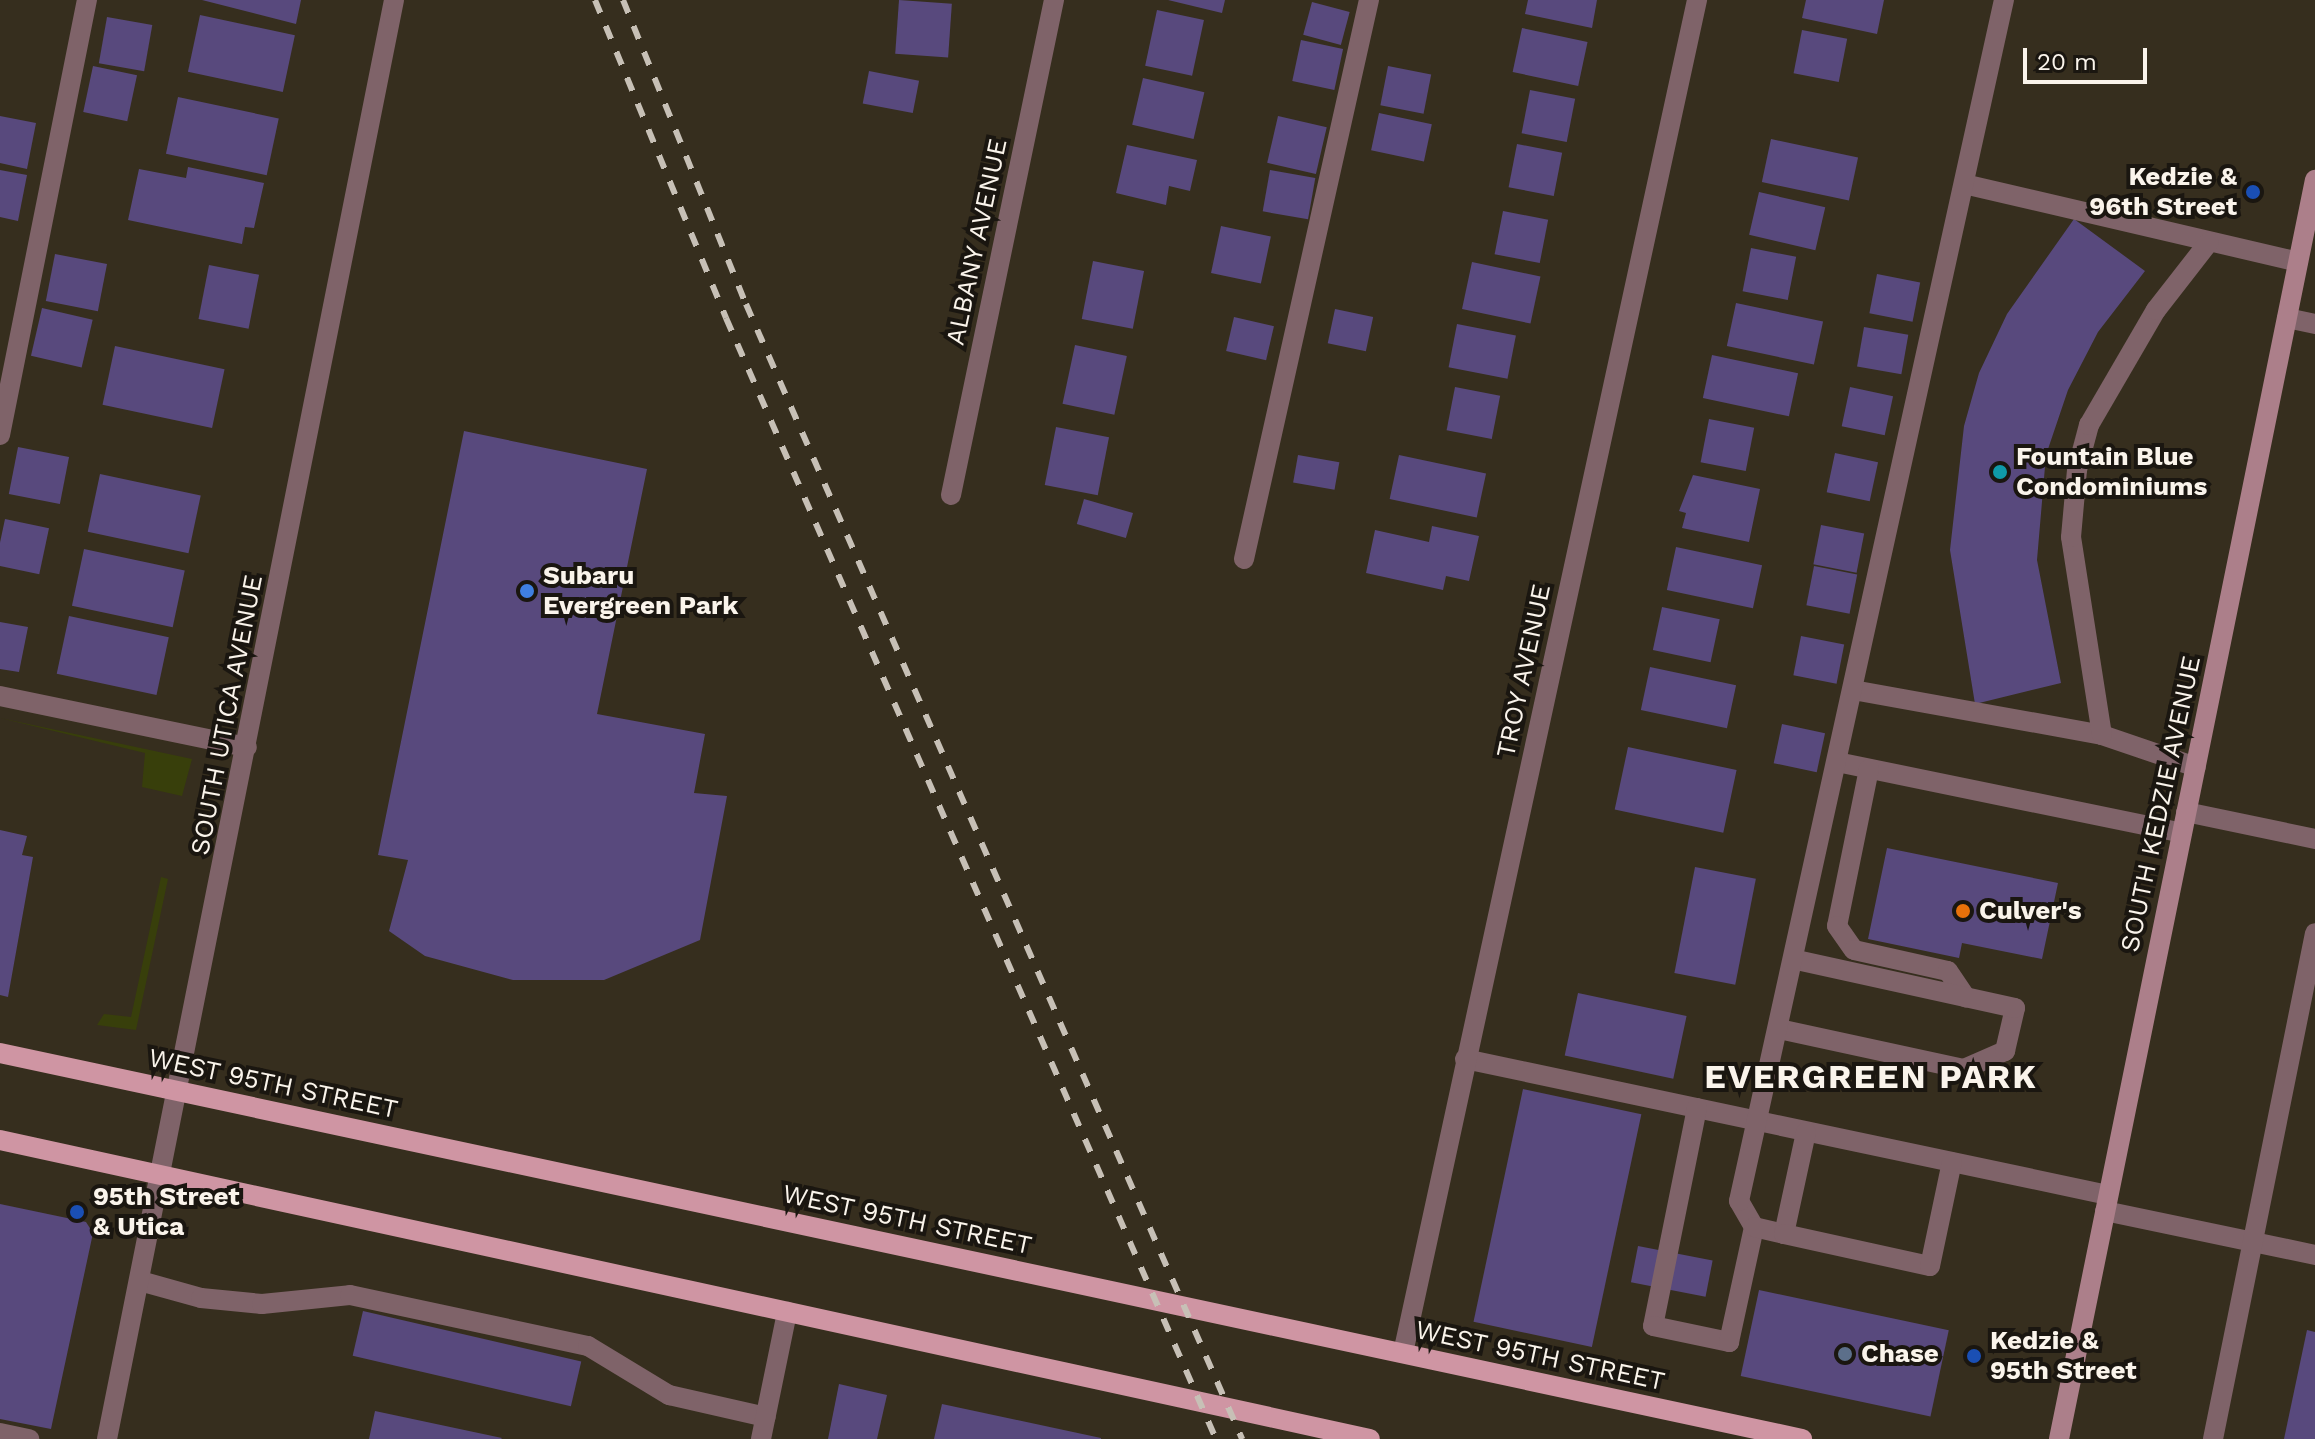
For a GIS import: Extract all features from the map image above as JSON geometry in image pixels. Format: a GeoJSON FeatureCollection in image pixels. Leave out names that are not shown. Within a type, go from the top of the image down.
{"type":"FeatureCollection","features":[{"type":"Feature","properties":{"kind":"main road","name":"SOUTH KEDZIE AVENUE"},"geometry":{"type":"LineString","coordinates":[[2059,1439],[2315,180]]}},
{"type":"Feature","properties":{"kind":"main road","name":"WEST 95TH STREET"},"geometry":{"type":"LineString","coordinates":[[0,1053],[1802,1439]]}},
{"type":"Feature","properties":{"kind":"main road"},"geometry":{"type":"LineString","coordinates":[[0,1140],[1370,1439]]}},
{"type":"Feature","properties":{"kind":"street"},"geometry":{"type":"LineString","coordinates":[[0,435],[87,0]]}},
{"type":"Feature","properties":{"kind":"street","name":"SOUTH UTICA AVENUE"},"geometry":{"type":"LineString","coordinates":[[107,1439],[180,1090],[394,0]]}},
{"type":"Feature","properties":{"kind":"street","name":"ALBANY AVENUE"},"geometry":{"type":"LineString","coordinates":[[951,495],[1054,0]]}},
{"type":"Feature","properties":{"kind":"street"},"geometry":{"type":"LineString","coordinates":[[1244,559],[1369,0]]}},
{"type":"Feature","properties":{"kind":"street","name":"TROY AVENUE"},"geometry":{"type":"LineString","coordinates":[[1403,1353],[1697,0]]}},
{"type":"Feature","properties":{"kind":"street"},"geometry":{"type":"LineString","coordinates":[[1697,1108],[1653,1326],[1729,1342],[1754,1227],[1739,1201],[2004,0]]}},
{"type":"Feature","properties":{"kind":"street"},"geometry":{"type":"LineString","coordinates":[[1964,184],[2298,262]]}},
{"type":"Feature","properties":{"kind":"street"},"geometry":{"type":"LineString","coordinates":[[2102,735],[2071,537],[2077,470],[2089,425],[2156,310],[2209,242]]}},
{"type":"Feature","properties":{"kind":"street"},"geometry":{"type":"LineString","coordinates":[[2287,318],[2315,324]]}},
{"type":"Feature","properties":{"kind":"street"},"geometry":{"type":"LineString","coordinates":[[1853,690],[1974,715],[2102,735],[2196,767]]}},
{"type":"Feature","properties":{"kind":"street"},"geometry":{"type":"LineString","coordinates":[[0,696],[247,747]]}},
{"type":"Feature","properties":{"kind":"street"},"geometry":{"type":"LineString","coordinates":[[1837,762],[2182,833]]}},
{"type":"Feature","properties":{"kind":"street"},"geometry":{"type":"LineString","coordinates":[[1869,769],[1837,926],[1854,950],[1948,971],[1966,998]]}},
{"type":"Feature","properties":{"kind":"street"},"geometry":{"type":"LineString","coordinates":[[2186,812],[2315,839]]}},
{"type":"Feature","properties":{"kind":"street"},"geometry":{"type":"LineString","coordinates":[[2213,1439],[2315,933]]}},
{"type":"Feature","properties":{"kind":"street"},"geometry":{"type":"LineString","coordinates":[[1779,1029],[1964,1069],[2005,1051],[2015,1008],[1793,959]]}},
{"type":"Feature","properties":{"kind":"street"},"geometry":{"type":"LineString","coordinates":[[1465,1059],[1952,1162],[2254,1242],[2315,1255]]}},
{"type":"Feature","properties":{"kind":"street"},"geometry":{"type":"LineString","coordinates":[[1784,1234],[1806,1132]]}},
{"type":"Feature","properties":{"kind":"street"},"geometry":{"type":"LineString","coordinates":[[1754,1227],[1930,1266],[1952,1162]]}},
{"type":"Feature","properties":{"kind":"street"},"geometry":{"type":"LineString","coordinates":[[140,1281],[201,1298],[262,1304],[350,1295],[588,1346],[669,1395],[766,1417]]}},
{"type":"Feature","properties":{"kind":"street"},"geometry":{"type":"LineString","coordinates":[[761,1439],[787,1312]]}},
{"type":"Feature","properties":{"kind":"street"},"geometry":{"type":"LineString","coordinates":[[0,1433],[29,1439]]}},
{"type":"Feature","properties":{"kind":"green space"},"geometry":{"type":"Polygon","coordinates":[[[0,718],[192,759],[182,796],[142,787],[145,753],[0,718]]]}},
{"type":"Feature","properties":{"kind":"green space"},"geometry":{"type":"Polygon","coordinates":[[[161,877],[168,879],[136,1030],[97,1025],[104,1014],[131,1017],[161,877]]]}},
{"type":"Feature","properties":{"kind":"building"},"geometry":{"type":"Polygon","coordinates":[[[202,0],[301,0],[296,24],[202,0]]]}},
{"type":"Feature","properties":{"kind":"building"},"geometry":{"type":"Polygon","coordinates":[[[899,0],[952,4],[948,58],[895,54],[899,0]]]}},
{"type":"Feature","properties":{"kind":"building"},"geometry":{"type":"Polygon","coordinates":[[[1168,0],[1225,0],[1222,13],[1168,0]]]}},
{"type":"Feature","properties":{"kind":"building"},"geometry":{"type":"Polygon","coordinates":[[[1528,0],[1597,0],[1592,28],[1525,14],[1528,0]]]}},
{"type":"Feature","properties":{"kind":"building"},"geometry":{"type":"Polygon","coordinates":[[[1806,0],[1884,0],[1877,34],[1802,18],[1806,0]]]}},
{"type":"Feature","properties":{"kind":"building"},"geometry":{"type":"Polygon","coordinates":[[[1312,2],[1350,12],[1341,45],[1303,35],[1312,2]]]}},
{"type":"Feature","properties":{"kind":"building"},"geometry":{"type":"Polygon","coordinates":[[[1157,10],[1204,20],[1192,76],[1145,66],[1157,10]]]}},
{"type":"Feature","properties":{"kind":"building"},"geometry":{"type":"Polygon","coordinates":[[[200,15],[295,35],[283,92],[188,72],[200,15]]]}},
{"type":"Feature","properties":{"kind":"building"},"geometry":{"type":"Polygon","coordinates":[[[107,17],[152,25],[144,71],[99,63],[107,17]]]}},
{"type":"Feature","properties":{"kind":"building"},"geometry":{"type":"Polygon","coordinates":[[[1522,28],[1588,42],[1578,86],[1513,72],[1522,28]]]}},
{"type":"Feature","properties":{"kind":"building"},"geometry":{"type":"Polygon","coordinates":[[[1802,30],[1847,39],[1839,82],[1794,73],[1802,30]]]}},
{"type":"Feature","properties":{"kind":"building"},"geometry":{"type":"Polygon","coordinates":[[[1301,40],[1343,49],[1334,90],[1292,81],[1301,40]]]}},
{"type":"Feature","properties":{"kind":"building"},"geometry":{"type":"Polygon","coordinates":[[[93,66],[137,75],[127,121],[83,112],[93,66]]]}},
{"type":"Feature","properties":{"kind":"building"},"geometry":{"type":"Polygon","coordinates":[[[1388,66],[1431,74],[1424,114],[1380,105],[1388,66]]]}},
{"type":"Feature","properties":{"kind":"building"},"geometry":{"type":"Polygon","coordinates":[[[869,71],[919,81],[913,113],[863,103],[869,71]]]}},
{"type":"Feature","properties":{"kind":"building"},"geometry":{"type":"Polygon","coordinates":[[[1143,78],[1204,92],[1194,139],[1132,125],[1143,78]]]}},
{"type":"Feature","properties":{"kind":"building"},"geometry":{"type":"Polygon","coordinates":[[[1530,90],[1575,99],[1567,142],[1522,133],[1530,90]]]}},
{"type":"Feature","properties":{"kind":"building"},"geometry":{"type":"Polygon","coordinates":[[[178,97],[279,118],[267,175],[166,154],[178,97]]]}},
{"type":"Feature","properties":{"kind":"building"},"geometry":{"type":"Polygon","coordinates":[[[1379,113],[1432,124],[1424,161],[1371,150],[1379,113]]]}},
{"type":"Feature","properties":{"kind":"building"},"geometry":{"type":"Polygon","coordinates":[[[0,116],[36,123],[27,169],[0,163],[0,116]]]}},
{"type":"Feature","properties":{"kind":"building"},"geometry":{"type":"Polygon","coordinates":[[[1278,116],[1327,127],[1316,174],[1267,163],[1278,116]]]}},
{"type":"Feature","properties":{"kind":"building"},"geometry":{"type":"Polygon","coordinates":[[[1771,139],[1858,158],[1849,201],[1762,182],[1771,139]]]}},
{"type":"Feature","properties":{"kind":"building"},"geometry":{"type":"Polygon","coordinates":[[[1517,144],[1562,153],[1554,196],[1509,187],[1517,144]]]}},
{"type":"Feature","properties":{"kind":"building"},"geometry":{"type":"Polygon","coordinates":[[[1127,145],[1197,160],[1190,191],[1169,186],[1166,205],[1116,193],[1127,145]]]}},
{"type":"Feature","properties":{"kind":"building"},"geometry":{"type":"Polygon","coordinates":[[[188,167],[264,183],[254,228],[245,227],[242,244],[128,220],[139,169],[186,178],[188,167]]]}},
{"type":"Feature","properties":{"kind":"building"},"geometry":{"type":"Polygon","coordinates":[[[0,170],[27,175],[18,221],[0,217],[0,170]]]}},
{"type":"Feature","properties":{"kind":"building"},"geometry":{"type":"Polygon","coordinates":[[[1270,170],[1315,178],[1308,219],[1263,211],[1270,170]]]}},
{"type":"Feature","properties":{"kind":"building"},"geometry":{"type":"Polygon","coordinates":[[[1759,192],[1825,207],[1815,250],[1749,235],[1759,192]]]}},
{"type":"Feature","properties":{"kind":"building"},"geometry":{"type":"Polygon","coordinates":[[[1503,211],[1548,220],[1540,263],[1495,254],[1503,211]]]}},
{"type":"Feature","properties":{"kind":"building","name":"Fountain Blue Condominiums"},"geometry":{"type":"Polygon","coordinates":[[[2074,219],[2145,271],[2098,332],[2068,390],[2046,455],[2037,560],[2061,683],[1975,704],[1950,550],[1964,426],[1979,373],[2007,314],[2074,219]]]}},
{"type":"Feature","properties":{"kind":"building"},"geometry":{"type":"Polygon","coordinates":[[[1221,226],[1271,237],[1261,284],[1211,273],[1221,226]]]}},
{"type":"Feature","properties":{"kind":"building"},"geometry":{"type":"Polygon","coordinates":[[[1751,248],[1796,257],[1788,300],[1743,291],[1751,248]]]}},
{"type":"Feature","properties":{"kind":"building"},"geometry":{"type":"Polygon","coordinates":[[[55,254],[107,264],[98,311],[46,301],[55,254]]]}},
{"type":"Feature","properties":{"kind":"building"},"geometry":{"type":"Polygon","coordinates":[[[1093,261],[1144,271],[1133,329],[1082,319],[1093,261]]]}},
{"type":"Feature","properties":{"kind":"building"},"geometry":{"type":"Polygon","coordinates":[[[1472,262],[1540,277],[1530,324],[1462,309],[1472,262]]]}},
{"type":"Feature","properties":{"kind":"building"},"geometry":{"type":"Polygon","coordinates":[[[209,265],[259,275],[249,329],[199,319],[209,265]]]}},
{"type":"Feature","properties":{"kind":"building"},"geometry":{"type":"Polygon","coordinates":[[[1877,274],[1920,282],[1913,322],[1869,313],[1877,274]]]}},
{"type":"Feature","properties":{"kind":"building"},"geometry":{"type":"Polygon","coordinates":[[[1736,303],[1823,322],[1814,365],[1727,346],[1736,303]]]}},
{"type":"Feature","properties":{"kind":"building"},"geometry":{"type":"Polygon","coordinates":[[[42,308],[93,320],[82,367],[31,356],[42,308]]]}},
{"type":"Feature","properties":{"kind":"building"},"geometry":{"type":"Polygon","coordinates":[[[1335,309],[1373,317],[1366,351],[1328,343],[1335,309]]]}},
{"type":"Feature","properties":{"kind":"building"},"geometry":{"type":"Polygon","coordinates":[[[1234,317],[1274,326],[1266,360],[1226,351],[1234,317]]]}},
{"type":"Feature","properties":{"kind":"building"},"geometry":{"type":"Polygon","coordinates":[[[1457,324],[1516,335],[1508,379],[1449,367],[1457,324]]]}},
{"type":"Feature","properties":{"kind":"building"},"geometry":{"type":"Polygon","coordinates":[[[1864,327],[1908,335],[1901,374],[1857,366],[1864,327]]]}},
{"type":"Feature","properties":{"kind":"building"},"geometry":{"type":"Polygon","coordinates":[[[1075,345],[1127,356],[1114,415],[1063,404],[1075,345]]]}},
{"type":"Feature","properties":{"kind":"building"},"geometry":{"type":"Polygon","coordinates":[[[115,346],[225,369],[212,428],[103,405],[115,346]]]}},
{"type":"Feature","properties":{"kind":"building"},"geometry":{"type":"Polygon","coordinates":[[[1712,355],[1798,373],[1789,416],[1703,398],[1712,355]]]}},
{"type":"Feature","properties":{"kind":"building"},"geometry":{"type":"Polygon","coordinates":[[[1455,387],[1500,396],[1492,439],[1447,430],[1455,387]]]}},
{"type":"Feature","properties":{"kind":"building"},"geometry":{"type":"Polygon","coordinates":[[[1850,387],[1893,396],[1885,435],[1842,426],[1850,387]]]}},
{"type":"Feature","properties":{"kind":"building"},"geometry":{"type":"Polygon","coordinates":[[[1709,419],[1754,428],[1746,471],[1701,462],[1709,419]]]}},
{"type":"Feature","properties":{"kind":"building"},"geometry":{"type":"Polygon","coordinates":[[[1056,427],[1109,437],[1098,495],[1045,485],[1056,427]]]}},
{"type":"Feature","properties":{"kind":"building","name":"Subaru Evergreen Park"},"geometry":{"type":"Polygon","coordinates":[[[464,431],[647,469],[597,714],[705,734],[694,793],[727,796],[700,940],[604,980],[513,980],[425,956],[389,931],[408,860],[378,855],[464,431]]]}},
{"type":"Feature","properties":{"kind":"building"},"geometry":{"type":"Polygon","coordinates":[[[18,447],[69,457],[60,504],[9,494],[18,447]]]}},
{"type":"Feature","properties":{"kind":"building"},"geometry":{"type":"Polygon","coordinates":[[[1835,453],[1878,462],[1870,501],[1827,492],[1835,453]]]}},
{"type":"Feature","properties":{"kind":"building"},"geometry":{"type":"Polygon","coordinates":[[[1298,455],[1339,462],[1334,490],[1293,483],[1298,455]]]}},
{"type":"Feature","properties":{"kind":"building"},"geometry":{"type":"Polygon","coordinates":[[[1399,455],[1486,474],[1477,518],[1390,499],[1399,455]]]}},
{"type":"Feature","properties":{"kind":"building"},"geometry":{"type":"Polygon","coordinates":[[[100,474],[201,495],[188,553],[88,532],[100,474]]]}},
{"type":"Feature","properties":{"kind":"building"},"geometry":{"type":"Polygon","coordinates":[[[1693,475],[1760,489],[1749,542],[1682,528],[1686,513],[1679,511],[1693,475]]]}},
{"type":"Feature","properties":{"kind":"building"},"geometry":{"type":"Polygon","coordinates":[[[1084,499],[1133,513],[1126,538],[1077,524],[1084,499]]]}},
{"type":"Feature","properties":{"kind":"building"},"geometry":{"type":"Polygon","coordinates":[[[5,519],[49,528],[39,574],[0,566],[0,543],[5,519]]]}},
{"type":"Feature","properties":{"kind":"building"},"geometry":{"type":"Polygon","coordinates":[[[1821,525],[1864,533],[1857,573],[1813,564],[1821,525]]]}},
{"type":"Feature","properties":{"kind":"building"},"geometry":{"type":"Polygon","coordinates":[[[1432,526],[1479,536],[1469,581],[1446,576],[1443,590],[1366,573],[1375,530],[1429,542],[1432,526]]]}},
{"type":"Feature","properties":{"kind":"building"},"geometry":{"type":"Polygon","coordinates":[[[1676,547],[1762,565],[1753,608],[1667,590],[1676,547]]]}},
{"type":"Feature","properties":{"kind":"building"},"geometry":{"type":"Polygon","coordinates":[[[84,549],[185,570],[173,627],[72,606],[84,549]]]}},
{"type":"Feature","properties":{"kind":"building"},"geometry":{"type":"Polygon","coordinates":[[[1814,566],[1857,574],[1850,614],[1806,605],[1814,566]]]}},
{"type":"Feature","properties":{"kind":"building"},"geometry":{"type":"Polygon","coordinates":[[[1662,607],[1720,619],[1711,662],[1653,650],[1662,607]]]}},
{"type":"Feature","properties":{"kind":"building"},"geometry":{"type":"Polygon","coordinates":[[[69,616],[169,637],[157,695],[57,674],[69,616]]]}},
{"type":"Feature","properties":{"kind":"building"},"geometry":{"type":"Polygon","coordinates":[[[0,622],[28,627],[19,672],[0,669],[0,622]]]}},
{"type":"Feature","properties":{"kind":"building"},"geometry":{"type":"Polygon","coordinates":[[[1801,636],[1844,644],[1837,684],[1793,675],[1801,636]]]}},
{"type":"Feature","properties":{"kind":"building"},"geometry":{"type":"Polygon","coordinates":[[[1650,667],[1736,685],[1727,728],[1641,710],[1650,667]]]}},
{"type":"Feature","properties":{"kind":"building"},"geometry":{"type":"Polygon","coordinates":[[[1782,724],[1825,733],[1817,772],[1774,763],[1782,724]]]}},
{"type":"Feature","properties":{"kind":"building"},"geometry":{"type":"Polygon","coordinates":[[[1628,747],[1737,770],[1723,833],[1615,810],[1628,747]]]}},
{"type":"Feature","properties":{"kind":"building"},"geometry":{"type":"Polygon","coordinates":[[[0,830],[27,836],[22,855],[33,857],[8,997],[0,995],[0,830]]]}},
{"type":"Feature","properties":{"kind":"building","name":"Culver's"},"geometry":{"type":"Polygon","coordinates":[[[1887,848],[2058,883],[2042,959],[1962,943],[1959,958],[1868,939],[1887,848]]]}},
{"type":"Feature","properties":{"kind":"building"},"geometry":{"type":"Polygon","coordinates":[[[1695,867],[1756,879],[1735,985],[1674,973],[1695,867]]]}},
{"type":"Feature","properties":{"kind":"building"},"geometry":{"type":"Polygon","coordinates":[[[1578,993],[1687,1016],[1673,1079],[1565,1056],[1578,993]]]}},
{"type":"Feature","properties":{"kind":"building"},"geometry":{"type":"Polygon","coordinates":[[[1523,1089],[1641,1114],[1592,1347],[1474,1322],[1523,1089]]]}},
{"type":"Feature","properties":{"kind":"building"},"geometry":{"type":"Polygon","coordinates":[[[0,1204],[86,1222],[93,1233],[51,1429],[0,1419],[0,1204]]]}},
{"type":"Feature","properties":{"kind":"building"},"geometry":{"type":"Polygon","coordinates":[[[1638,1246],[1713,1261],[1706,1297],[1631,1282],[1638,1246]]]}},
{"type":"Feature","properties":{"kind":"building","name":"Chase"},"geometry":{"type":"Polygon","coordinates":[[[1759,1290],[1949,1330],[1930,1416],[1741,1376],[1759,1290]]]}},
{"type":"Feature","properties":{"kind":"building"},"geometry":{"type":"Polygon","coordinates":[[[363,1311],[581,1361],[571,1406],[353,1356],[363,1311]]]}},
{"type":"Feature","properties":{"kind":"building"},"geometry":{"type":"Polygon","coordinates":[[[2307,1330],[2315,1332],[2315,1439],[2284,1439],[2307,1330]]]}},
{"type":"Feature","properties":{"kind":"building"},"geometry":{"type":"Polygon","coordinates":[[[839,1384],[887,1395],[877,1439],[828,1439],[839,1384]]]}},
{"type":"Feature","properties":{"kind":"building"},"geometry":{"type":"Polygon","coordinates":[[[942,1404],[1101,1438],[1101,1439],[934,1439],[942,1404]]]}},
{"type":"Feature","properties":{"kind":"building"},"geometry":{"type":"Polygon","coordinates":[[[375,1411],[502,1438],[369,1439],[375,1411]]]}},
{"type":"Feature","properties":{"kind":"railway"},"geometry":{"type":"LineString","coordinates":[[595,0],[726,318],[1216,1439]]}},
{"type":"Feature","properties":{"kind":"railway"},"geometry":{"type":"LineString","coordinates":[[623,0],[746,304],[1242,1439]]}},
{"type":"Feature","properties":{"kind":"place","name":"Kedzie & 96th Street"},"geometry":{"type":"Point","coordinates":[2253,192]}},
{"type":"Feature","properties":{"kind":"place","name":"Fountain Blue Condominiums"},"geometry":{"type":"Point","coordinates":[2000,472]}},
{"type":"Feature","properties":{"kind":"place","name":"Subaru Evergreen Park"},"geometry":{"type":"Point","coordinates":[527,591]}},
{"type":"Feature","properties":{"kind":"place","name":"Culver's"},"geometry":{"type":"Point","coordinates":[1963,911]}},
{"type":"Feature","properties":{"kind":"place","name":"95th Street & Utica"},"geometry":{"type":"Point","coordinates":[77,1212]}},
{"type":"Feature","properties":{"kind":"place","name":"Chase"},"geometry":{"type":"Point","coordinates":[1845,1354]}},
{"type":"Feature","properties":{"kind":"place","name":"Kedzie & 95th Street"},"geometry":{"type":"Point","coordinates":[1974,1356]}},
{"type":"Feature","properties":{"kind":"district","name":"EVERGREEN PARK"},"geometry":{"type":"Point","coordinates":[1871,1077]}}]}
